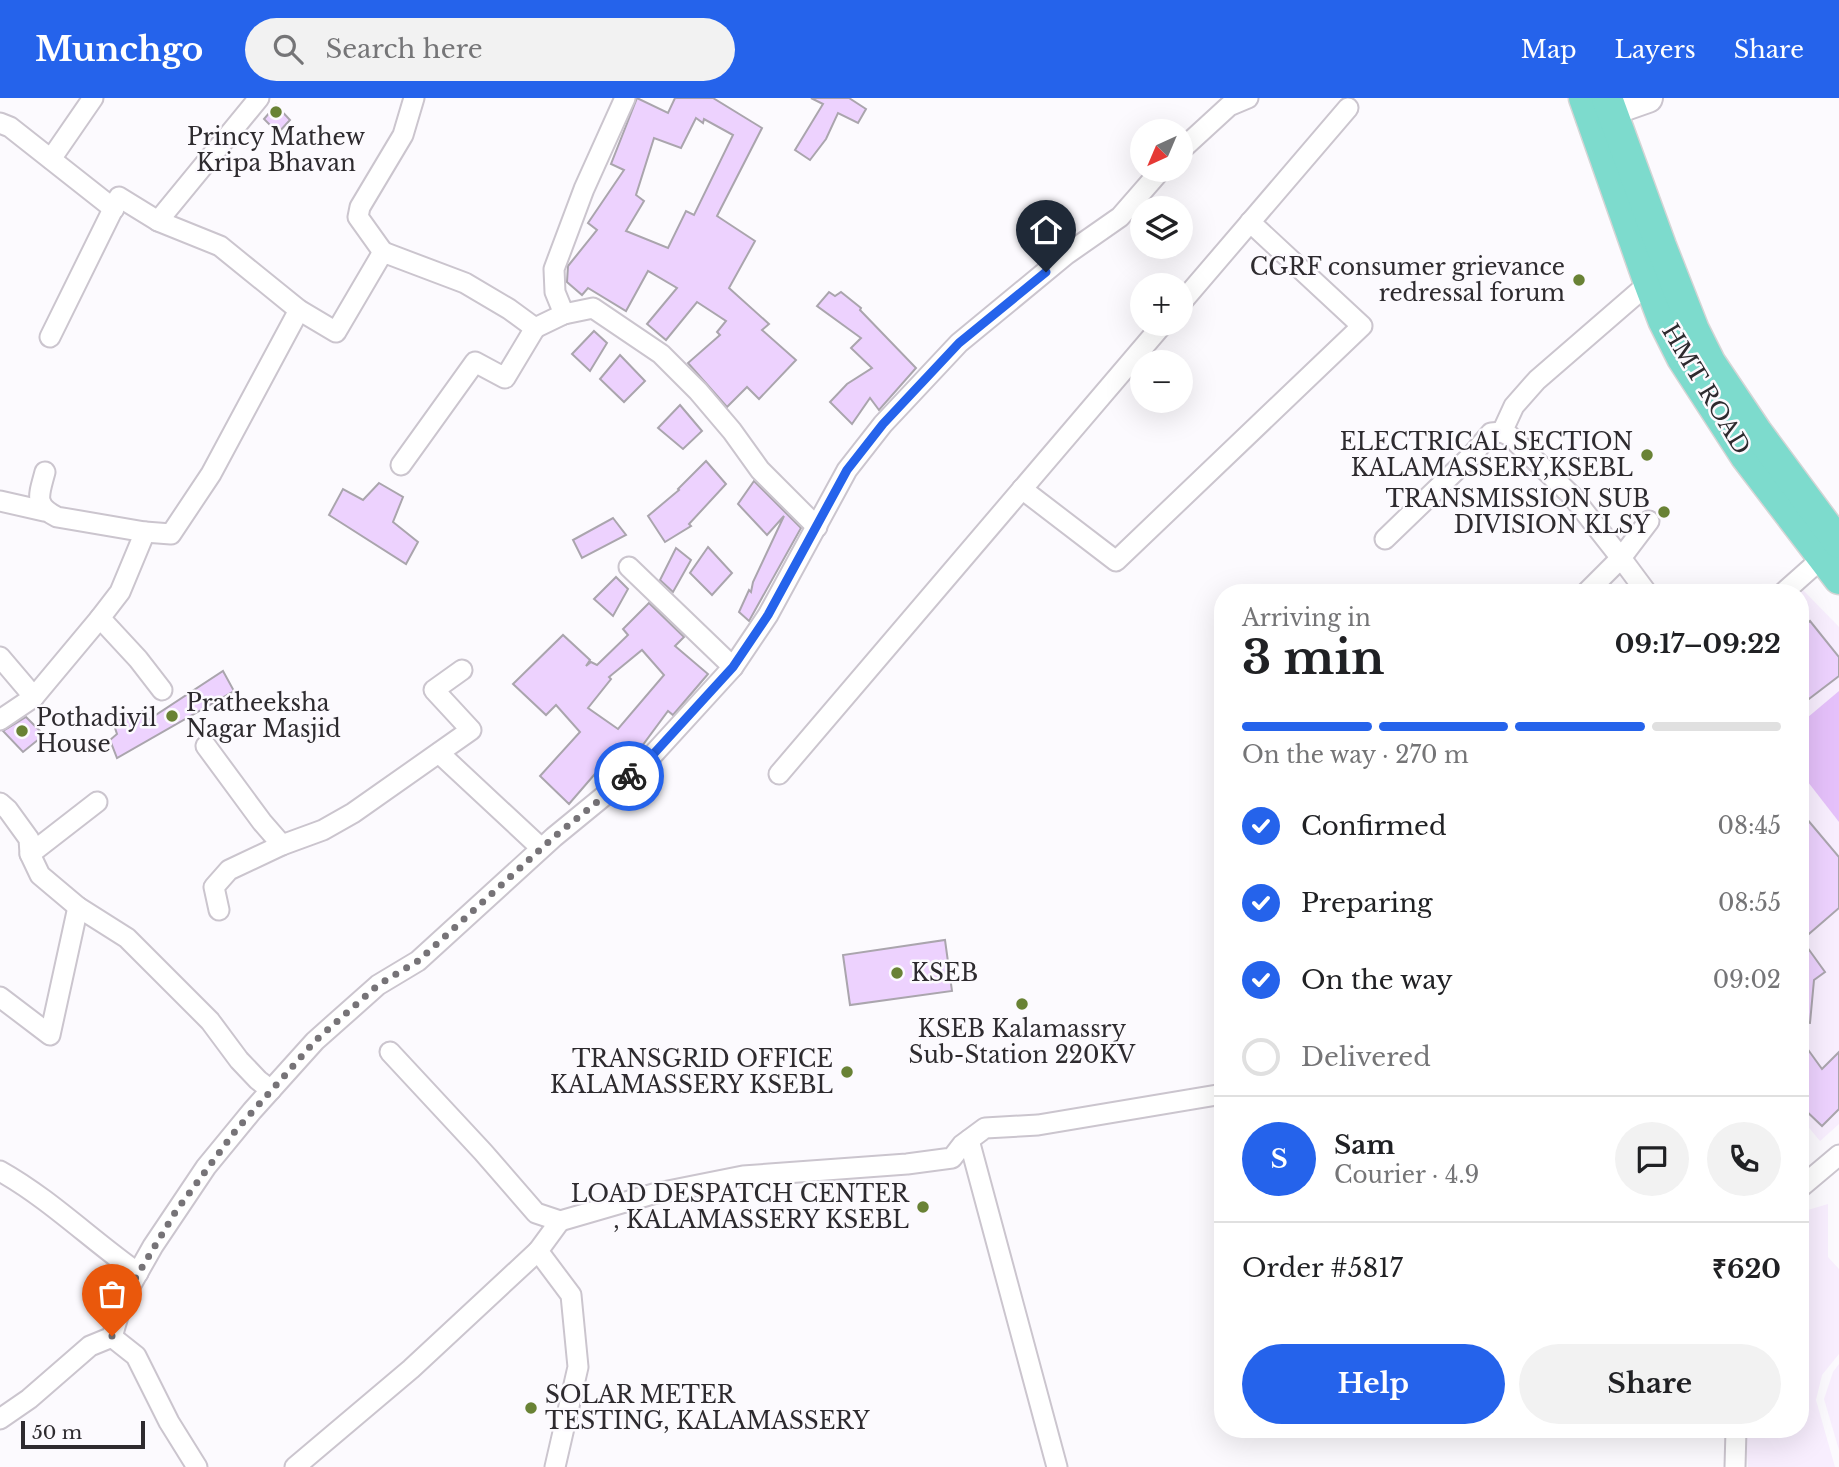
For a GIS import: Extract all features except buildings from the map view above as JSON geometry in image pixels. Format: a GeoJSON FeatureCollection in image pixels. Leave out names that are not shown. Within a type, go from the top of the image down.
{"type":"FeatureCollection","features":[{"type":"Feature","properties":{"kind":"main road","name":"HMT ROAD"},"geometry":{"type":"LineString","coordinates":[[1599,106],[1649,283],[1682,358],[1713,409],[1761,477],[1834,560]]}},
{"type":"Feature","properties":{"kind":"main road","name":"HMT ROAD"},"geometry":{"type":"LineString","coordinates":[[1599,106],[1710,362],[1834,560]]}},
{"type":"Feature","properties":{"kind":"street"},"geometry":{"type":"LineString","coordinates":[[51,159],[93,98]]}},
{"type":"Feature","properties":{"kind":"street"},"geometry":{"type":"LineString","coordinates":[[158,221],[259,98]]}},
{"type":"Feature","properties":{"kind":"street"},"geometry":{"type":"LineString","coordinates":[[414,98],[403,135],[360,207],[358,217],[383,252],[465,283],[535,328]]}},
{"type":"Feature","properties":{"kind":"street"},"geometry":{"type":"LineString","coordinates":[[564,314],[555,292],[554,269],[583,189],[625,98]]}},
{"type":"Feature","properties":{"kind":"street"},"geometry":{"type":"LineString","coordinates":[[1194,138],[1229,106],[1248,98]]}},
{"type":"Feature","properties":{"kind":"street"},"geometry":{"type":"LineString","coordinates":[[1599,106],[1648,98]]}},
{"type":"Feature","properties":{"kind":"street"},"geometry":{"type":"LineString","coordinates":[[1193,289],[1348,108]]}},
{"type":"Feature","properties":{"kind":"street"},"geometry":{"type":"LineString","coordinates":[[0,123],[10,127],[114,209]]}},
{"type":"Feature","properties":{"kind":"street"},"geometry":{"type":"LineString","coordinates":[[0,1419],[29,1399],[90,1346],[112,1336],[123,1299],[206,1167],[315,1041],[378,985],[418,961],[541,848],[648,760],[733,667],[768,615],[847,470],[883,424],[959,343],[1067,254],[1120,217],[1151,182]]}},
{"type":"Feature","properties":{"kind":"street"},"geometry":{"type":"LineString","coordinates":[[50,337],[119,197],[158,221],[220,247],[299,310],[337,332],[383,252]]}},
{"type":"Feature","properties":{"kind":"street"},"geometry":{"type":"LineString","coordinates":[[1022,489],[1116,561],[1362,326],[1250,222]]}},
{"type":"Feature","properties":{"kind":"street"},"geometry":{"type":"LineString","coordinates":[[1502,432],[1514,406],[1537,380],[1649,283]]}},
{"type":"Feature","properties":{"kind":"street"},"geometry":{"type":"LineString","coordinates":[[401,465],[475,362],[505,377],[535,328],[564,314],[593,308],[661,354],[707,401],[760,470],[817,527]]}},
{"type":"Feature","properties":{"kind":"street"},"geometry":{"type":"LineString","coordinates":[[0,501],[44,511],[57,517],[172,534],[211,474],[299,310]]}},
{"type":"Feature","properties":{"kind":"street"},"geometry":{"type":"LineString","coordinates":[[779,774],[1153,336]]}},
{"type":"Feature","properties":{"kind":"street"},"geometry":{"type":"LineString","coordinates":[[1385,538],[1472,455],[1491,433],[1502,432],[1510,436],[1572,496],[1640,584]]}},
{"type":"Feature","properties":{"kind":"street"},"geometry":{"type":"LineString","coordinates":[[44,511],[39,502],[45,472]]}},
{"type":"Feature","properties":{"kind":"street"},"geometry":{"type":"LineString","coordinates":[[1595,584],[1621,558],[1649,521]]}},
{"type":"Feature","properties":{"kind":"street"},"geometry":{"type":"LineString","coordinates":[[0,720],[34,697],[100,618],[120,592],[145,532]]}},
{"type":"Feature","properties":{"kind":"street"},"geometry":{"type":"LineString","coordinates":[[1797,584],[1834,560]]}},
{"type":"Feature","properties":{"kind":"street"},"geometry":{"type":"LineString","coordinates":[[629,566],[733,667]]}},
{"type":"Feature","properties":{"kind":"street"},"geometry":{"type":"LineString","coordinates":[[100,618],[162,690]]}},
{"type":"Feature","properties":{"kind":"street"},"geometry":{"type":"LineString","coordinates":[[0,657],[34,697]]}},
{"type":"Feature","properties":{"kind":"street"},"geometry":{"type":"LineString","coordinates":[[219,910],[214,887],[229,870],[282,845],[323,830],[353,813],[471,730],[434,690],[461,670]]}},
{"type":"Feature","properties":{"kind":"street"},"geometry":{"type":"LineString","coordinates":[[206,746],[282,845]]}},
{"type":"Feature","properties":{"kind":"street"},"geometry":{"type":"LineString","coordinates":[[439,753],[541,848]]}},
{"type":"Feature","properties":{"kind":"street"},"geometry":{"type":"LineString","coordinates":[[30,854],[97,802]]}},
{"type":"Feature","properties":{"kind":"street"},"geometry":{"type":"LineString","coordinates":[[0,803],[29,839],[30,854],[40,875],[78,907],[127,939],[152,962],[209,1021],[248,1070],[271,1090]]}},
{"type":"Feature","properties":{"kind":"street"},"geometry":{"type":"LineString","coordinates":[[0,997],[50,1035],[78,907]]}},
{"type":"Feature","properties":{"kind":"street"},"geometry":{"type":"LineString","coordinates":[[390,1052],[536,1213],[559,1221],[653,1194],[743,1176],[907,1164],[952,1158],[962,1145],[985,1128],[1038,1125],[1214,1096]]}},
{"type":"Feature","properties":{"kind":"street"},"geometry":{"type":"LineString","coordinates":[[969,1140],[1057,1467]]}},
{"type":"Feature","properties":{"kind":"street"},"geometry":{"type":"LineString","coordinates":[[1809,1177],[1839,1155]]}},
{"type":"Feature","properties":{"kind":"street"},"geometry":{"type":"LineString","coordinates":[[0,1171],[76,1224],[105,1250],[138,1273]]}},
{"type":"Feature","properties":{"kind":"street"},"geometry":{"type":"LineString","coordinates":[[295,1467],[411,1369],[538,1251],[559,1221]]}},
{"type":"Feature","properties":{"kind":"street"},"geometry":{"type":"LineString","coordinates":[[538,1251],[571,1294],[578,1367],[555,1467]]}},
{"type":"Feature","properties":{"kind":"street"},"geometry":{"type":"LineString","coordinates":[[112,1336],[136,1356],[169,1422],[197,1467]]}},
{"type":"Feature","properties":{"kind":"street"},"geometry":{"type":"LineString","coordinates":[[1735,1467],[1736,1438]]}},
{"type":"Feature","properties":{"kind":"shaded area"},"geometry":{"type":"Polygon","coordinates":[[[1809,596],[1839,627],[1839,1124],[1820,1141],[1809,1128],[1809,596]]]}},
{"type":"Feature","properties":{"kind":"shaded area"},"geometry":{"type":"Polygon","coordinates":[[[1839,691],[1839,822],[1809,783],[1809,716],[1839,691]]]}},
{"type":"Feature","properties":{"kind":"shaded area"},"geometry":{"type":"Polygon","coordinates":[[[1828,1204],[1828,1257],[1839,1269],[1839,1354],[1822,1375],[1816,1400],[1835,1467],[1748,1467],[1746,1438],[1809,1438],[1809,1210],[1828,1204]]]}},
{"type":"Feature","properties":{"kind":"shaded area"},"geometry":{"type":"Polygon","coordinates":[[[1839,1364],[1839,1450],[1824,1399],[1833,1372],[1839,1364]]]}},
{"type":"Feature","properties":{"kind":"way so far"},"geometry":{"type":"LineString","coordinates":[[112,1336],[123,1299],[153,1246],[206,1167],[315,1041],[378,985],[418,961],[554,837],[629,776]]}},
{"type":"Feature","properties":{"kind":"place","name":"Princy Mathew Kripa Bhavan"},"geometry":{"type":"Point","coordinates":[276,112]}},
{"type":"Feature","properties":{"kind":"place","name":"CGRF consumer grievance redressal forum"},"geometry":{"type":"Point","coordinates":[1579,280]}},
{"type":"Feature","properties":{"kind":"place","name":"ELECTRICAL SECTION KALAMASSERY,KSEBL"},"geometry":{"type":"Point","coordinates":[1647,455]}},
{"type":"Feature","properties":{"kind":"place","name":"TRANSMISSION SUB DIVISION KLSY"},"geometry":{"type":"Point","coordinates":[1664,512]}},
{"type":"Feature","properties":{"kind":"place","name":"Pratheeksha Nagar Masjid"},"geometry":{"type":"Point","coordinates":[172,716]}},
{"type":"Feature","properties":{"kind":"place","name":"Pothadiyil House"},"geometry":{"type":"Point","coordinates":[22,731]}},
{"type":"Feature","properties":{"kind":"place","name":"KSEB"},"geometry":{"type":"Point","coordinates":[897,973]}},
{"type":"Feature","properties":{"kind":"place","name":"KSEB Kalamassry Sub-Station 220KV"},"geometry":{"type":"Point","coordinates":[1022,1004]}},
{"type":"Feature","properties":{"kind":"place","name":"TRANSGRID OFFICE KALAMASSERY KSEBL"},"geometry":{"type":"Point","coordinates":[847,1072]}},
{"type":"Feature","properties":{"kind":"place","name":"LOAD DESPATCH CENTER , KALAMASSERY KSEBL"},"geometry":{"type":"Point","coordinates":[923,1207]}},
{"type":"Feature","properties":{"kind":"place","name":"SOLAR METER TESTING, KALAMASSERY"},"geometry":{"type":"Point","coordinates":[531,1408]}},
{"type":"Feature","properties":{"kind":"route"},"geometry":{"type":"LineString","coordinates":[[629,776],[648,760],[733,667],[768,615],[847,470],[883,424],[959,343],[1046,272]]}}]}
